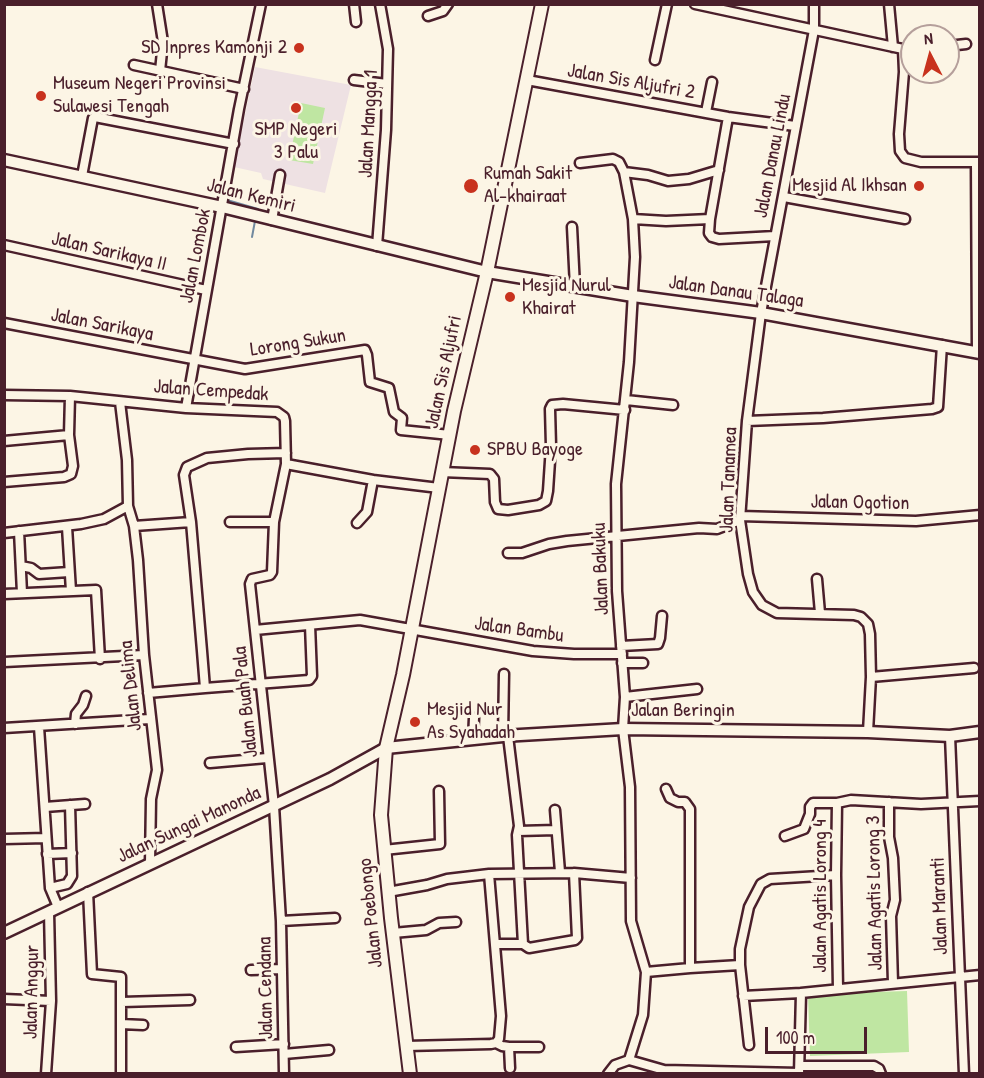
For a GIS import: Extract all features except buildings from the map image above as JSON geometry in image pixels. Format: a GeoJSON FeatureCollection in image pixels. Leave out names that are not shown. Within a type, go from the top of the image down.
{"type":"FeatureCollection","features":[{"type":"Feature","properties":{"kind":"main road","name":"Jalan Sis Aljufri"},"geometry":{"type":"LineString","coordinates":[[387,748],[454,411],[487,272],[542,4]]}},
{"type":"Feature","properties":{"kind":"main road","name":"Jalan Poebongo"},"geometry":{"type":"LineString","coordinates":[[387,748],[381,803],[384,850],[410,1074]]}},
{"type":"Feature","properties":{"kind":"street"},"geometry":{"type":"LineString","coordinates":[[157,4],[163,42],[160,71]]}},
{"type":"Feature","properties":{"kind":"street","name":"Jalan Lombok"},"geometry":{"type":"LineString","coordinates":[[186,408],[206,290],[261,4]]}},
{"type":"Feature","properties":{"kind":"street"},"geometry":{"type":"LineString","coordinates":[[354,4],[356,22]]}},
{"type":"Feature","properties":{"kind":"street","name":"Jalan Mangga 1"},"geometry":{"type":"LineString","coordinates":[[377,246],[388,49],[380,4]]}},
{"type":"Feature","properties":{"kind":"street"},"geometry":{"type":"LineString","coordinates":[[428,16],[443,11],[448,4]]}},
{"type":"Feature","properties":{"kind":"street"},"geometry":{"type":"LineString","coordinates":[[655,60],[667,4]]}},
{"type":"Feature","properties":{"kind":"street"},"geometry":{"type":"LineString","coordinates":[[695,4],[900,48]]}},
{"type":"Feature","properties":{"kind":"street","name":"Jalan Danau Lindu"},"geometry":{"type":"LineString","coordinates":[[761,313],[814,30],[814,4]]}},
{"type":"Feature","properties":{"kind":"street"},"geometry":{"type":"LineString","coordinates":[[889,4],[893,47]]}},
{"type":"Feature","properties":{"kind":"street"},"geometry":{"type":"LineString","coordinates":[[960,45],[966,44]]}},
{"type":"Feature","properties":{"kind":"street"},"geometry":{"type":"LineString","coordinates":[[134,65],[244,89]]}},
{"type":"Feature","properties":{"kind":"street"},"geometry":{"type":"LineString","coordinates":[[354,80],[387,84]]}},
{"type":"Feature","properties":{"kind":"street","name":"Jalan Sis Aljufri 2"},"geometry":{"type":"LineString","coordinates":[[527,80],[728,117],[795,126]]}},
{"type":"Feature","properties":{"kind":"street"},"geometry":{"type":"LineString","coordinates":[[706,112],[712,82]]}},
{"type":"Feature","properties":{"kind":"street"},"geometry":{"type":"LineString","coordinates":[[903,84],[899,134],[900,151],[905,158],[915,162],[978,162],[978,352]]}},
{"type":"Feature","properties":{"kind":"street"},"geometry":{"type":"LineString","coordinates":[[82,176],[95,117],[234,144]]}},
{"type":"Feature","properties":{"kind":"street"},"geometry":{"type":"LineString","coordinates":[[728,117],[710,219],[710,233],[712,237],[719,239],[775,236]]}},
{"type":"Feature","properties":{"kind":"street"},"geometry":{"type":"LineString","coordinates":[[580,163],[613,159],[619,162],[624,172],[648,175],[668,181],[689,179],[719,170]]}},
{"type":"Feature","properties":{"kind":"street","name":"Jalan Kemiri"},"geometry":{"type":"LineString","coordinates":[[4,160],[222,207],[487,272]]}},
{"type":"Feature","properties":{"kind":"street","name":"Jalan Bakuku"},"geometry":{"type":"LineString","coordinates":[[624,172],[633,219],[635,257],[626,400],[616,484],[617,591],[625,697],[623,729],[630,787],[631,921],[646,972],[642,1015],[629,1060]]}},
{"type":"Feature","properties":{"kind":"street"},"geometry":{"type":"LineString","coordinates":[[272,220],[280,175]]}},
{"type":"Feature","properties":{"kind":"street"},"geometry":{"type":"LineString","coordinates":[[784,197],[904,219]]}},
{"type":"Feature","properties":{"kind":"street"},"geometry":{"type":"LineString","coordinates":[[633,219],[666,221],[710,219]]}},
{"type":"Feature","properties":{"kind":"street"},"geometry":{"type":"LineString","coordinates":[[572,227],[575,287]]}},
{"type":"Feature","properties":{"kind":"street","name":"Jalan Sarikaya II"},"geometry":{"type":"LineString","coordinates":[[4,245],[206,290]]}},
{"type":"Feature","properties":{"kind":"street","name":"Jalan Danau Talaga"},"geometry":{"type":"LineString","coordinates":[[487,272],[633,296],[761,313],[978,352]]}},
{"type":"Feature","properties":{"kind":"street","name":"Jalan Tanamea"},"geometry":{"type":"LineString","coordinates":[[761,313],[747,421],[740,518],[748,574],[757,600],[777,613],[854,615],[865,620],[869,629],[871,677],[868,732]]}},
{"type":"Feature","properties":{"kind":"street","name":"Jalan Sarikaya"},"geometry":{"type":"LineString","coordinates":[[4,323],[194,358]]}},
{"type":"Feature","properties":{"kind":"street"},"geometry":{"type":"LineString","coordinates":[[747,421],[823,418],[938,407],[942,345]]}},
{"type":"Feature","properties":{"kind":"street","name":"Lorong Sukun"},"geometry":{"type":"LineString","coordinates":[[194,358],[233,368],[251,369],[365,350],[370,382],[389,388],[394,412],[402,418],[401,430],[450,435]]}},
{"type":"Feature","properties":{"kind":"street","name":"Jalan Cempedak"},"geometry":{"type":"LineString","coordinates":[[4,395],[70,396],[186,408],[272,411],[281,414],[285,422],[286,464]]}},
{"type":"Feature","properties":{"kind":"street"},"geometry":{"type":"LineString","coordinates":[[4,482],[64,477],[71,474],[73,466],[69,435],[70,396]]}},
{"type":"Feature","properties":{"kind":"street"},"geometry":{"type":"LineString","coordinates":[[626,400],[673,405]]}},
{"type":"Feature","properties":{"kind":"street","name":"Jalan Delima"},"geometry":{"type":"LineString","coordinates":[[120,402],[127,460],[128,506],[134,526],[144,656],[157,775],[151,799],[150,863]]}},
{"type":"Feature","properties":{"kind":"street"},"geometry":{"type":"LineString","coordinates":[[442,472],[490,474],[494,479],[495,502],[498,509],[508,510],[539,505],[546,501],[548,491],[552,405],[563,404],[625,411]]}},
{"type":"Feature","properties":{"kind":"street"},"geometry":{"type":"LineString","coordinates":[[4,441],[69,435]]}},
{"type":"Feature","properties":{"kind":"street"},"geometry":{"type":"LineString","coordinates":[[205,688],[191,522],[184,475],[188,467],[207,458],[286,453]]}},
{"type":"Feature","properties":{"kind":"street"},"geometry":{"type":"LineString","coordinates":[[286,464],[373,480],[439,488]]}},
{"type":"Feature","properties":{"kind":"street","name":"Jalan Buah Pala"},"geometry":{"type":"LineString","coordinates":[[274,806],[267,758],[250,582],[252,579],[270,575],[273,572],[274,522],[286,464]]}},
{"type":"Feature","properties":{"kind":"street"},"geometry":{"type":"LineString","coordinates":[[357,523],[367,512],[373,480]]}},
{"type":"Feature","properties":{"kind":"street"},"geometry":{"type":"LineString","coordinates":[[4,533],[67,527],[104,519],[128,506]]}},
{"type":"Feature","properties":{"kind":"street","name":"Jalan Ogotion"},"geometry":{"type":"LineString","coordinates":[[508,553],[522,553],[557,542],[699,528],[717,529],[740,518],[916,521],[980,515]]}},
{"type":"Feature","properties":{"kind":"street"},"geometry":{"type":"LineString","coordinates":[[134,526],[191,522]]}},
{"type":"Feature","properties":{"kind":"street"},"geometry":{"type":"LineString","coordinates":[[230,522],[274,522]]}},
{"type":"Feature","properties":{"kind":"street"},"geometry":{"type":"LineString","coordinates":[[67,527],[71,591]]}},
{"type":"Feature","properties":{"kind":"street"},"geometry":{"type":"LineString","coordinates":[[19,531],[22,593]]}},
{"type":"Feature","properties":{"kind":"street"},"geometry":{"type":"LineString","coordinates":[[21,566],[31,568],[38,574],[69,572]]}},
{"type":"Feature","properties":{"kind":"street"},"geometry":{"type":"LineString","coordinates":[[817,579],[820,613]]}},
{"type":"Feature","properties":{"kind":"street"},"geometry":{"type":"LineString","coordinates":[[4,594],[97,591],[100,659]]}},
{"type":"Feature","properties":{"kind":"street"},"geometry":{"type":"LineString","coordinates":[[622,654],[658,644],[662,616]]}},
{"type":"Feature","properties":{"kind":"street","name":"Jalan Buah Pala"},"geometry":{"type":"LineString","coordinates":[[255,630],[368,621]]}},
{"type":"Feature","properties":{"kind":"street","name":"Jalan Bambu"},"geometry":{"type":"LineString","coordinates":[[368,621],[533,651],[622,654]]}},
{"type":"Feature","properties":{"kind":"street"},"geometry":{"type":"LineString","coordinates":[[148,693],[304,682],[311,679],[310,625]]}},
{"type":"Feature","properties":{"kind":"street"},"geometry":{"type":"LineString","coordinates":[[622,654],[644,663]]}},
{"type":"Feature","properties":{"kind":"street"},"geometry":{"type":"LineString","coordinates":[[4,662],[144,656]]}},
{"type":"Feature","properties":{"kind":"street"},"geometry":{"type":"LineString","coordinates":[[871,677],[974,668]]}},
{"type":"Feature","properties":{"kind":"street"},"geometry":{"type":"LineString","coordinates":[[504,674],[506,736],[518,811],[518,874],[523,944]]}},
{"type":"Feature","properties":{"kind":"street"},"geometry":{"type":"LineString","coordinates":[[625,697],[697,689]]}},
{"type":"Feature","properties":{"kind":"street"},"geometry":{"type":"LineString","coordinates":[[75,724],[76,714],[86,696]]}},
{"type":"Feature","properties":{"kind":"street"},"geometry":{"type":"LineString","coordinates":[[472,739],[474,718]]}},
{"type":"Feature","properties":{"kind":"street"},"geometry":{"type":"LineString","coordinates":[[4,728],[150,719]]}},
{"type":"Feature","properties":{"kind":"street"},"geometry":{"type":"LineString","coordinates":[[39,727],[53,909]]}},
{"type":"Feature","properties":{"kind":"street","name":"Jalan Beringin"},"geometry":{"type":"LineString","coordinates":[[387,748],[506,736],[623,729],[868,732],[950,736],[980,732]]}},
{"type":"Feature","properties":{"kind":"street","name":"Jalan Maranti"},"geometry":{"type":"LineString","coordinates":[[950,736],[964,1074]]}},
{"type":"Feature","properties":{"kind":"street","name":"Jalan Sungai Manonda"},"geometry":{"type":"LineString","coordinates":[[4,933],[330,779],[387,748]]}},
{"type":"Feature","properties":{"kind":"street"},"geometry":{"type":"LineString","coordinates":[[210,763],[267,758]]}},
{"type":"Feature","properties":{"kind":"street"},"geometry":{"type":"LineString","coordinates":[[666,789],[670,798],[678,802],[685,802],[690,809],[690,968]]}},
{"type":"Feature","properties":{"kind":"street"},"geometry":{"type":"LineString","coordinates":[[384,850],[440,844],[439,791]]}},
{"type":"Feature","properties":{"kind":"street","name":"Jalan Agatis Lorong 4"},"geometry":{"type":"LineString","coordinates":[[838,988],[837,803],[851,800],[952,804],[980,801]]}},
{"type":"Feature","properties":{"kind":"street","name":"Jalan Agatis Lorong 3"},"geometry":{"type":"LineString","coordinates":[[889,802],[889,837],[893,858],[895,900],[891,916],[894,983]]}},
{"type":"Feature","properties":{"kind":"street"},"geometry":{"type":"LineString","coordinates":[[785,836],[804,829],[813,803],[837,803]]}},
{"type":"Feature","properties":{"kind":"street"},"geometry":{"type":"LineString","coordinates":[[45,807],[85,804]]}},
{"type":"Feature","properties":{"kind":"street"},"geometry":{"type":"LineString","coordinates":[[50,888],[69,882],[72,875],[70,806]]}},
{"type":"Feature","properties":{"kind":"street","name":"Jalan Cendana"},"geometry":{"type":"LineString","coordinates":[[274,806],[281,921],[284,1074]]}},
{"type":"Feature","properties":{"kind":"street"},"geometry":{"type":"LineString","coordinates":[[555,810],[560,872]]}},
{"type":"Feature","properties":{"kind":"street"},"geometry":{"type":"LineString","coordinates":[[518,831],[556,830]]}},
{"type":"Feature","properties":{"kind":"street"},"geometry":{"type":"LineString","coordinates":[[4,839],[46,838]]}},
{"type":"Feature","properties":{"kind":"street"},"geometry":{"type":"LineString","coordinates":[[47,854],[72,853]]}},
{"type":"Feature","properties":{"kind":"street"},"geometry":{"type":"LineString","coordinates":[[388,892],[447,879],[489,874],[560,872],[631,878]]}},
{"type":"Feature","properties":{"kind":"street"},"geometry":{"type":"LineString","coordinates":[[495,944],[523,944],[529,948],[578,938],[574,873]]}},
{"type":"Feature","properties":{"kind":"street"},"geometry":{"type":"LineString","coordinates":[[489,874],[501,1016],[500,1035],[496,1043]]}},
{"type":"Feature","properties":{"kind":"street"},"geometry":{"type":"LineString","coordinates":[[749,1045],[740,949],[749,908],[761,884],[770,879],[836,876]]}},
{"type":"Feature","properties":{"kind":"street"},"geometry":{"type":"LineString","coordinates":[[88,892],[92,973],[120,976],[121,1074]]}},
{"type":"Feature","properties":{"kind":"street","name":"Jalan Anggur"},"geometry":{"type":"LineString","coordinates":[[46,1074],[51,1001],[53,909]]}},
{"type":"Feature","properties":{"kind":"street","name":"Jalan Cendana"},"geometry":{"type":"LineString","coordinates":[[281,921],[336,918]]}},
{"type":"Feature","properties":{"kind":"street"},"geometry":{"type":"LineString","coordinates":[[393,933],[416,932],[440,923],[456,922]]}},
{"type":"Feature","properties":{"kind":"street"},"geometry":{"type":"LineString","coordinates":[[646,972],[740,965]]}},
{"type":"Feature","properties":{"kind":"street"},"geometry":{"type":"LineString","coordinates":[[251,969],[282,969]]}},
{"type":"Feature","properties":{"kind":"street"},"geometry":{"type":"LineString","coordinates":[[743,996],[801,993],[980,975]]}},
{"type":"Feature","properties":{"kind":"street"},"geometry":{"type":"LineString","coordinates":[[800,1071],[801,993]]}},
{"type":"Feature","properties":{"kind":"street"},"geometry":{"type":"LineString","coordinates":[[4,999],[51,1001]]}},
{"type":"Feature","properties":{"kind":"street"},"geometry":{"type":"LineString","coordinates":[[122,1002],[190,1000]]}},
{"type":"Feature","properties":{"kind":"street"},"geometry":{"type":"LineString","coordinates":[[121,1024],[143,1025]]}},
{"type":"Feature","properties":{"kind":"street"},"geometry":{"type":"LineString","coordinates":[[406,1046],[496,1043],[509,1047],[539,1047]]}},
{"type":"Feature","properties":{"kind":"street"},"geometry":{"type":"LineString","coordinates":[[236,1047],[284,1044]]}},
{"type":"Feature","properties":{"kind":"street"},"geometry":{"type":"LineString","coordinates":[[509,1047],[510,1068]]}},
{"type":"Feature","properties":{"kind":"street","name":"Jalan Cendana"},"geometry":{"type":"LineString","coordinates":[[284,1054],[329,1050]]}},
{"type":"Feature","properties":{"kind":"street"},"geometry":{"type":"LineString","coordinates":[[608,1074],[615,1065],[629,1060],[664,1072],[800,1071],[874,1066],[881,1074]]}},
{"type":"Feature","properties":{"kind":"shaded area","name":"SMP Negeri 3 Palu"},"geometry":{"type":"Polygon","coordinates":[[[255,67],[351,85],[325,193],[263,179],[261,173],[234,167],[255,67]]]}},
{"type":"Feature","properties":{"kind":"green space"},"geometry":{"type":"Polygon","coordinates":[[[301,103],[325,108],[313,164],[289,160],[301,103]]]}},
{"type":"Feature","properties":{"kind":"green space"},"geometry":{"type":"Polygon","coordinates":[[[907,991],[909,1052],[810,1056],[808,994],[907,991]]]}},
{"type":"Feature","properties":{"kind":"waterway"},"geometry":{"type":"LineString","coordinates":[[227,200],[258,209]]}},
{"type":"Feature","properties":{"kind":"waterway"},"geometry":{"type":"LineString","coordinates":[[252,237],[255,221]]}},
{"type":"Feature","properties":{"kind":"place","name":"SD Inpres Kamonji 2"},"geometry":{"type":"Point","coordinates":[299,48]}},
{"type":"Feature","properties":{"kind":"place","name":"Museum Negeri Provinsi Sulawesi Tengah"},"geometry":{"type":"Point","coordinates":[41,96]}},
{"type":"Feature","properties":{"kind":"place","name":"SMP Negeri 3 Palu"},"geometry":{"type":"Point","coordinates":[296,108]}},
{"type":"Feature","properties":{"kind":"place","name":"Rumah Sakit Al-khairaat"},"geometry":{"type":"Point","coordinates":[471,186]}},
{"type":"Feature","properties":{"kind":"place","name":"Mesjid Al Ikhsan"},"geometry":{"type":"Point","coordinates":[919,186]}},
{"type":"Feature","properties":{"kind":"place","name":"Mesjid Nurul Khairat"},"geometry":{"type":"Point","coordinates":[510,297]}},
{"type":"Feature","properties":{"kind":"place","name":"SPBU Bayoge"},"geometry":{"type":"Point","coordinates":[475,450]}},
{"type":"Feature","properties":{"kind":"place","name":"Mesjid Nur As Syahadah"},"geometry":{"type":"Point","coordinates":[415,722]}}]}
